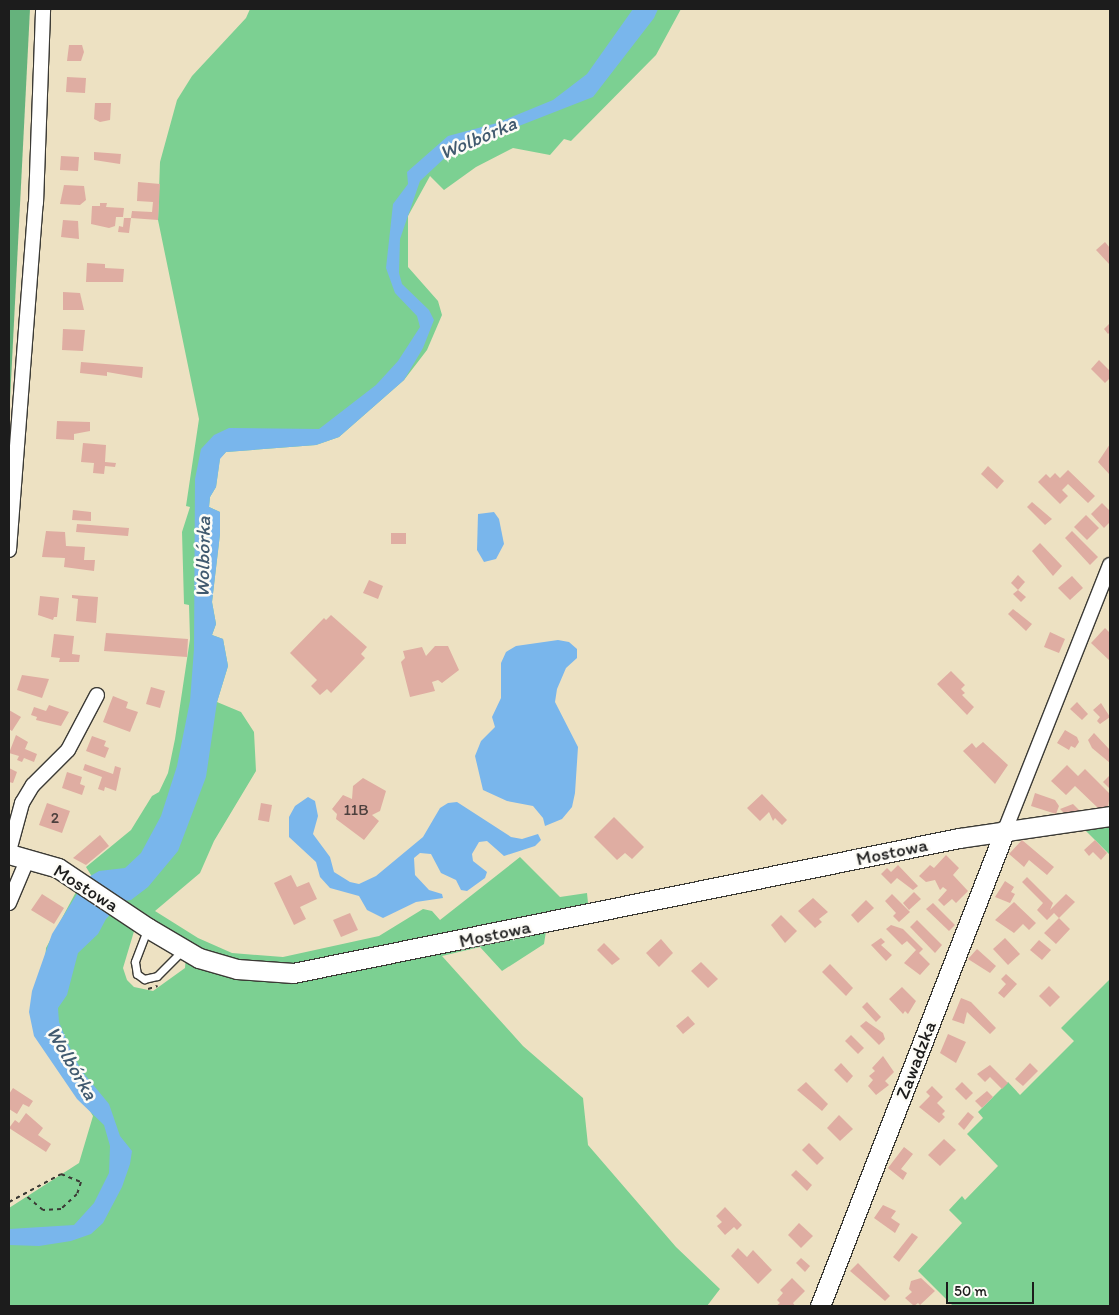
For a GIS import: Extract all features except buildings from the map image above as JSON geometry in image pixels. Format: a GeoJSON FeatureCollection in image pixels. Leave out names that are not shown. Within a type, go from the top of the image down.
{"type":"FeatureCollection","features":[{"type":"Feature","properties":{"kind":"street"},"geometry":{"type":"LineString","coordinates":[[9,550],[36,203],[43,9]]}},
{"type":"Feature","properties":{"kind":"street"},"geometry":{"type":"LineString","coordinates":[[1009,822],[1110,565]]}},
{"type":"Feature","properties":{"kind":"street"},"geometry":{"type":"LineString","coordinates":[[9,853],[22,803],[33,785],[68,750],[97,695]]}},
{"type":"Feature","properties":{"kind":"street","name":"Mostowa"},"geometry":{"type":"LineString","coordinates":[[9,853],[58,868],[183,950],[216,963],[262,974],[326,969],[1009,822],[1110,816]]}},
{"type":"Feature","properties":{"kind":"street","name":"Zawadzka"},"geometry":{"type":"LineString","coordinates":[[820,1306],[1009,822]]}},
{"type":"Feature","properties":{"kind":"street"},"geometry":{"type":"LineString","coordinates":[[9,903],[28,858]]}},
{"type":"Feature","properties":{"kind":"lane"},"geometry":{"type":"LineString","coordinates":[[148,928],[135,962],[138,974],[144,979],[157,976],[183,950]]}},
{"type":"Feature","properties":{"kind":"path"},"geometry":{"type":"LineString","coordinates":[[140,987],[154,988],[161,984]]}},
{"type":"Feature","properties":{"kind":"path"},"geometry":{"type":"LineString","coordinates":[[9,1202],[61,1174],[81,1182],[77,1194],[61,1209],[43,1210],[24,1194]]}},
{"type":"Feature","properties":{"kind":"green space"},"geometry":{"type":"Polygon","coordinates":[[[9,9],[30,9],[9,420],[9,9]]]}},
{"type":"Feature","properties":{"kind":"green space"},"geometry":{"type":"Polygon","coordinates":[[[250,9],[681,9],[656,55],[571,141],[564,139],[550,155],[513,148],[476,167],[444,190],[430,176],[408,216],[408,267],[438,301],[442,315],[427,350],[404,380],[339,437],[316,445],[226,452],[220,458],[216,487],[210,497],[209,507],[220,512],[220,534],[212,602],[216,624],[212,635],[223,639],[228,666],[217,702],[241,712],[254,732],[256,771],[214,841],[200,873],[155,911],[198,938],[232,953],[283,957],[379,936],[423,909],[432,911],[440,920],[520,857],[560,897],[587,893],[588,903],[546,931],[544,944],[502,971],[480,947],[442,956],[523,1046],[583,1098],[588,1145],[676,1247],[720,1289],[707,1306],[9,1306],[9,1208],[79,1163],[93,1116],[40,1030],[46,948],[77,890],[135,928],[123,968],[127,980],[134,987],[153,991],[185,968],[187,941],[94,880],[86,867],[131,830],[152,796],[159,792],[168,773],[175,739],[190,639],[189,605],[184,604],[182,532],[190,507],[186,506],[199,419],[158,220],[160,162],[177,100],[192,76],[246,18],[250,9]]]}},
{"type":"Feature","properties":{"kind":"green space"},"geometry":{"type":"Polygon","coordinates":[[[1110,826],[1110,855],[1083,828],[1110,826]]]}},
{"type":"Feature","properties":{"kind":"green space"},"geometry":{"type":"Polygon","coordinates":[[[1110,979],[1110,1306],[953,1306],[918,1271],[962,1223],[949,1210],[962,1196],[965,1200],[998,1166],[967,1134],[983,1118],[978,1112],[1008,1082],[1020,1095],[1074,1041],[1061,1028],[1110,979]]]}},
{"type":"Feature","properties":{"kind":"water","name":"Wolbórka"},"geometry":{"type":"Polygon","coordinates":[[[633,9],[658,9],[654,18],[593,97],[450,153],[420,181],[400,239],[399,273],[402,284],[429,310],[434,320],[423,348],[404,380],[339,437],[316,445],[226,452],[220,459],[216,487],[210,497],[209,507],[220,512],[220,534],[212,602],[216,624],[212,635],[223,639],[228,666],[217,702],[206,777],[178,851],[148,887],[131,900],[123,901],[106,919],[98,934],[78,953],[67,995],[58,1008],[59,1022],[81,1070],[109,1104],[120,1136],[132,1151],[130,1164],[122,1187],[103,1223],[91,1234],[71,1241],[39,1246],[9,1245],[9,1229],[74,1225],[94,1203],[109,1173],[110,1146],[104,1125],[77,1099],[34,1036],[29,1012],[32,991],[52,934],[87,878],[99,871],[125,868],[141,853],[161,816],[177,766],[190,701],[194,649],[195,479],[201,449],[214,435],[229,428],[319,429],[376,385],[398,361],[420,327],[417,316],[395,293],[386,268],[393,204],[408,184],[407,172],[448,136],[497,123],[553,100],[587,74],[633,9]]]}},
{"type":"Feature","properties":{"kind":"water"},"geometry":{"type":"Polygon","coordinates":[[[494,512],[499,519],[504,544],[496,559],[484,562],[477,550],[478,514],[494,512]]]}},
{"type":"Feature","properties":{"kind":"water"},"geometry":{"type":"Polygon","coordinates":[[[558,640],[569,642],[577,649],[577,658],[566,668],[557,689],[555,702],[578,747],[575,793],[572,807],[562,819],[545,826],[543,818],[533,806],[507,801],[483,790],[475,756],[481,741],[495,727],[492,717],[501,698],[501,663],[506,652],[516,646],[558,640]]]}},
{"type":"Feature","properties":{"kind":"water"},"geometry":{"type":"Polygon","coordinates":[[[308,797],[315,801],[318,816],[313,834],[330,857],[334,872],[350,882],[359,884],[376,876],[423,837],[440,808],[448,803],[457,802],[511,837],[522,839],[538,834],[541,840],[535,846],[504,856],[487,841],[479,842],[472,854],[473,861],[487,872],[485,878],[467,891],[461,890],[456,880],[441,873],[431,854],[420,853],[414,858],[415,875],[429,890],[442,894],[443,898],[416,902],[383,918],[367,910],[359,896],[330,888],[320,877],[316,862],[289,837],[289,817],[295,806],[308,797]]]}}]}
